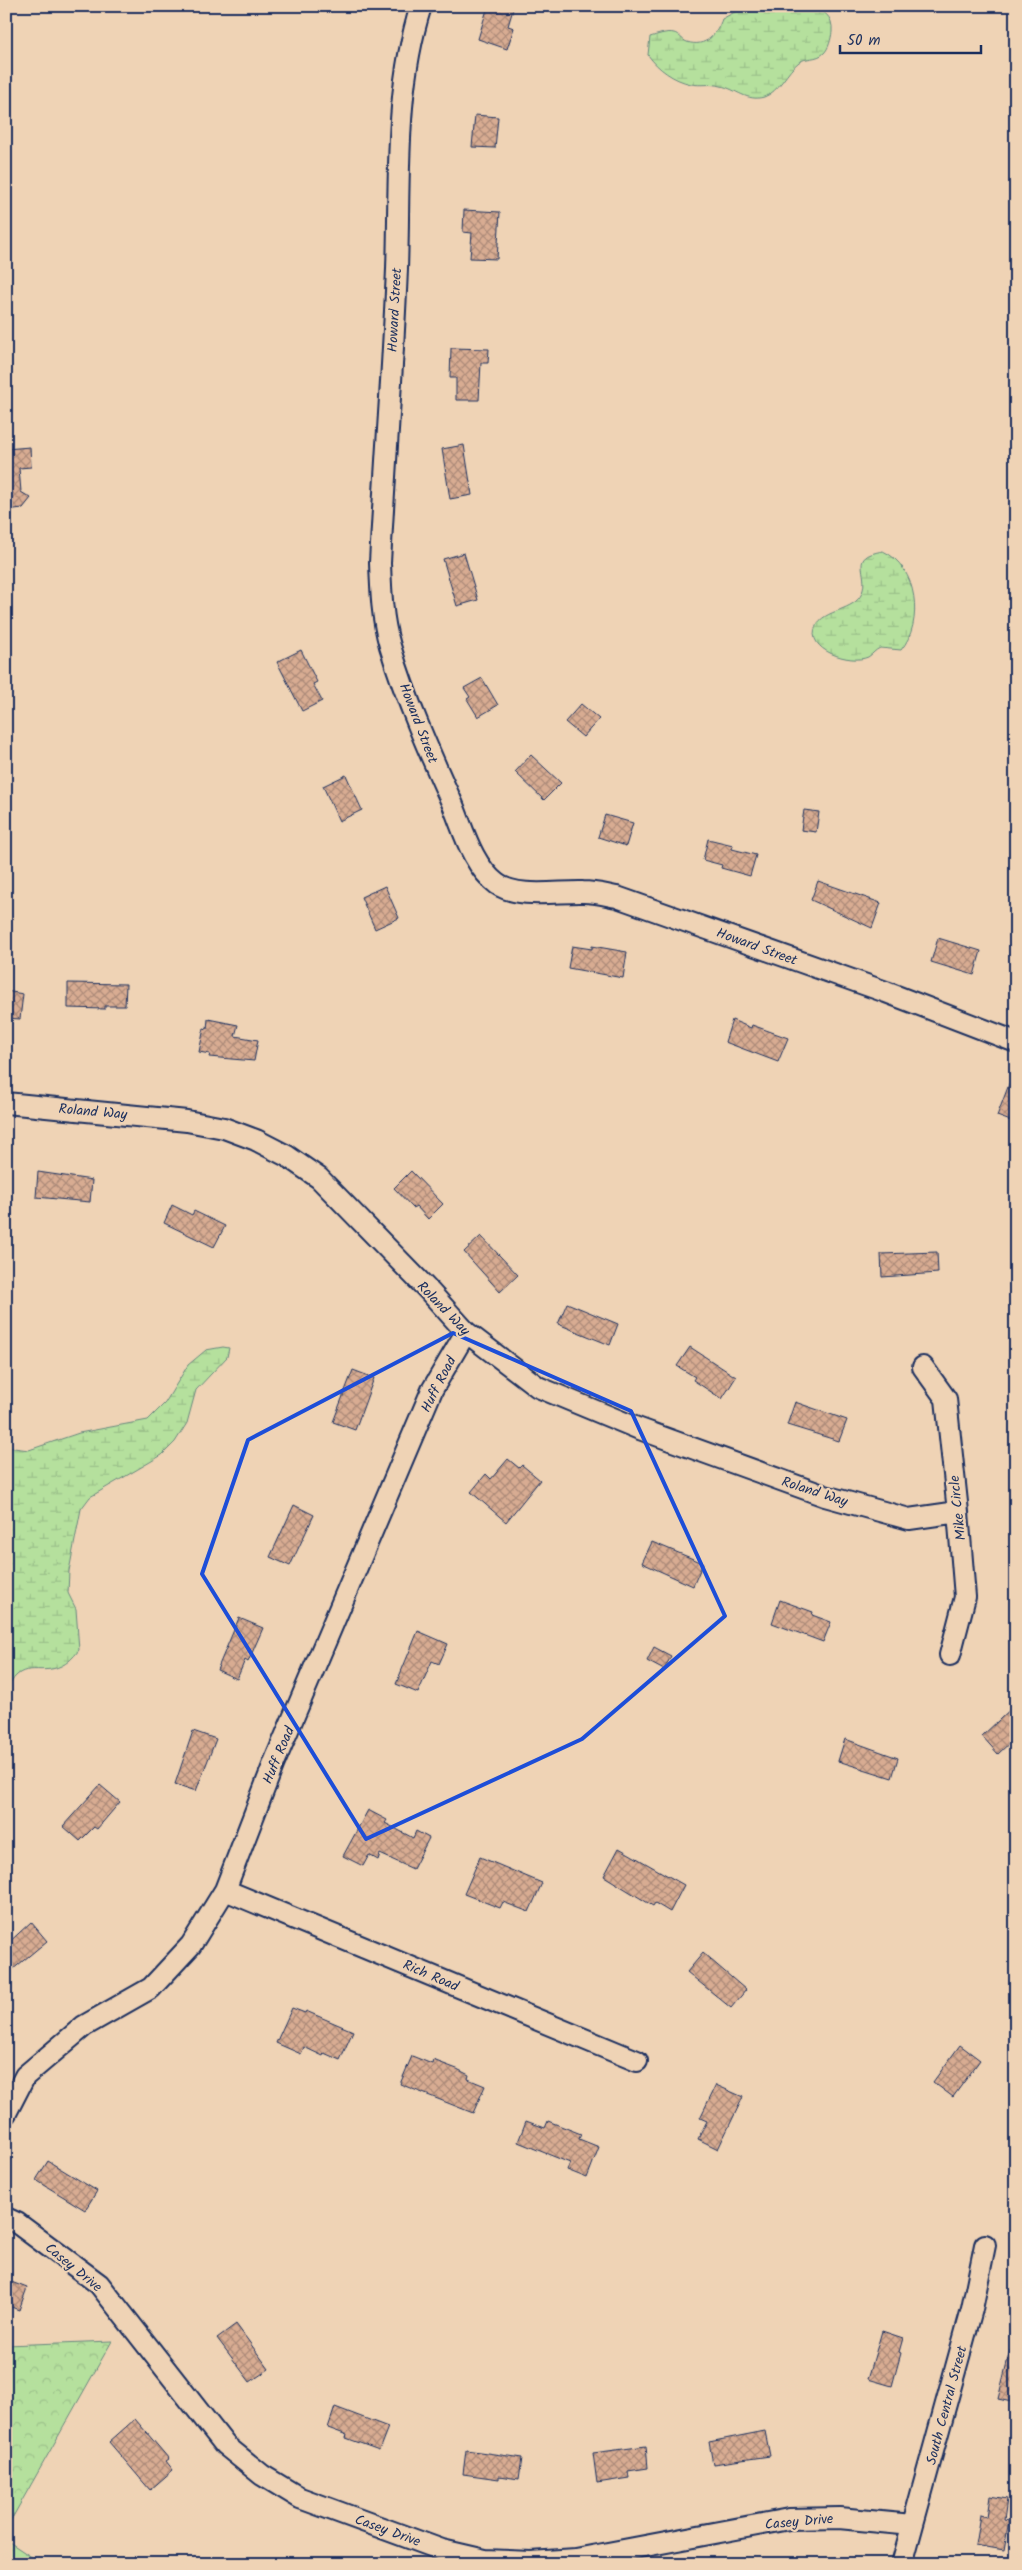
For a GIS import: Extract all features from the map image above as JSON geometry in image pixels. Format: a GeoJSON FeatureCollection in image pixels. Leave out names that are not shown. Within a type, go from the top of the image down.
{"type":"FeatureCollection","features":[{"type":"Feature","properties":{"kind":"street","name":"Howard Street"},"geometry":{"type":"LineString","coordinates":[[421,6],[403,87],[399,136],[396,272],[380,563],[382,604],[389,645],[404,687],[473,852],[485,872],[499,885],[516,891],[546,893],[584,892],[617,897],[877,989],[1016,1042]]}},
{"type":"Feature","properties":{"kind":"street","name":"Roland Way"},"geometry":{"type":"LineString","coordinates":[[6,1103],[186,1121],[224,1128],[256,1140],[287,1156],[319,1178],[430,1292],[466,1332],[538,1387],[637,1428],[825,1496],[909,1519],[958,1512]]}},
{"type":"Feature","properties":{"kind":"street","name":"Huff Road"},"geometry":{"type":"LineString","coordinates":[[6,2113],[25,2076],[84,2026],[151,1988],[191,1945],[225,1890],[274,1763],[432,1390],[466,1332]]}},
{"type":"Feature","properties":{"kind":"street","name":"Mike Circle"},"geometry":{"type":"LineString","coordinates":[[923,1367],[946,1399],[958,1512],[965,1597],[950,1654]]}},
{"type":"Feature","properties":{"kind":"street","name":"Rich Road"},"geometry":{"type":"LineString","coordinates":[[225,1890],[637,2061]]}},
{"type":"Feature","properties":{"kind":"street","name":"Casey Drive"},"geometry":{"type":"LineString","coordinates":[[6,2218],[17,2223],[99,2284],[225,2445],[262,2475],[300,2498],[442,2550],[485,2560],[531,2562],[576,2559],[789,2519],[839,2518],[912,2525]]}},
{"type":"Feature","properties":{"kind":"street","name":"South Central Street"},"geometry":{"type":"LineString","coordinates":[[902,2564],[972,2309],[985,2245]]}},
{"type":"Feature","properties":{"kind":"highlighted area"},"geometry":{"type":"Polygon","coordinates":[[[453,1333],[631,1411],[725,1616],[582,1739],[366,1839],[202,1574],[248,1440],[453,1333]]]}},
{"type":"Feature","properties":{"kind":"green space"},"geometry":{"type":"Polygon","coordinates":[[[768,6],[799,6],[819,10],[826,14],[831,22],[832,32],[824,53],[818,57],[799,62],[774,91],[764,97],[752,98],[717,85],[695,85],[678,80],[656,65],[648,55],[650,37],[674,33],[687,42],[700,43],[714,34],[722,19],[742,8],[760,10],[768,6]]]}},
{"type":"Feature","properties":{"kind":"green space"},"geometry":{"type":"Polygon","coordinates":[[[883,551],[895,559],[904,569],[914,596],[915,611],[908,639],[901,650],[880,648],[868,657],[860,659],[851,659],[831,654],[817,642],[814,635],[816,626],[826,616],[858,599],[864,585],[863,561],[872,554],[883,551]]]}},
{"type":"Feature","properties":{"kind":"green space"},"geometry":{"type":"Polygon","coordinates":[[[223,1347],[229,1348],[227,1357],[196,1390],[187,1423],[175,1442],[162,1455],[90,1497],[81,1509],[69,1571],[68,1593],[76,1609],[79,1650],[70,1660],[53,1669],[23,1671],[15,1677],[6,1692],[6,1447],[29,1450],[79,1433],[148,1420],[165,1403],[188,1365],[206,1350],[223,1347]]]}},
{"type":"Feature","properties":{"kind":"green space"},"geometry":{"type":"Polygon","coordinates":[[[112,2341],[6,2529],[6,2345],[112,2341]]]}},
{"type":"Feature","properties":{"kind":"green space"},"geometry":{"type":"Polygon","coordinates":[[[6,2540],[42,2564],[6,2564],[6,2540]]]}},
{"type":"Feature","properties":{"kind":"building"},"geometry":{"type":"Polygon","coordinates":[[[488,6],[514,6],[508,26],[514,28],[507,49],[478,39],[488,6]]]}},
{"type":"Feature","properties":{"kind":"building"},"geometry":{"type":"Polygon","coordinates":[[[475,115],[498,117],[495,148],[472,147],[475,115]]]}},
{"type":"Feature","properties":{"kind":"building"},"geometry":{"type":"Polygon","coordinates":[[[464,210],[500,212],[497,259],[470,258],[472,233],[463,232],[464,210]]]}},
{"type":"Feature","properties":{"kind":"building"},"geometry":{"type":"Polygon","coordinates":[[[451,348],[489,349],[488,363],[481,363],[479,400],[456,400],[456,378],[450,378],[451,348]]]}},
{"type":"Feature","properties":{"kind":"building"},"geometry":{"type":"Polygon","coordinates":[[[464,445],[472,495],[450,499],[442,449],[464,445]]]}},
{"type":"Feature","properties":{"kind":"building"},"geometry":{"type":"Polygon","coordinates":[[[30,447],[31,467],[19,468],[21,492],[31,498],[23,508],[6,510],[6,449],[30,447]]]}},
{"type":"Feature","properties":{"kind":"building"},"geometry":{"type":"Polygon","coordinates":[[[464,553],[478,600],[457,606],[443,559],[464,553]]]}},
{"type":"Feature","properties":{"kind":"building"},"geometry":{"type":"Polygon","coordinates":[[[301,650],[317,682],[313,684],[322,701],[302,711],[277,662],[301,650]]]}},
{"type":"Feature","properties":{"kind":"building"},"geometry":{"type":"Polygon","coordinates":[[[482,678],[498,705],[478,717],[467,699],[470,697],[464,688],[482,678]]]}},
{"type":"Feature","properties":{"kind":"building"},"geometry":{"type":"Polygon","coordinates":[[[581,704],[599,719],[583,737],[565,722],[581,704]]]}},
{"type":"Feature","properties":{"kind":"building"},"geometry":{"type":"Polygon","coordinates":[[[531,755],[561,783],[544,800],[515,772],[531,755]]]}},
{"type":"Feature","properties":{"kind":"building"},"geometry":{"type":"Polygon","coordinates":[[[346,775],[362,810],[339,821],[323,786],[346,775]]]}},
{"type":"Feature","properties":{"kind":"building"},"geometry":{"type":"Polygon","coordinates":[[[804,810],[819,812],[816,832],[801,830],[804,810]]]}},
{"type":"Feature","properties":{"kind":"building"},"geometry":{"type":"Polygon","coordinates":[[[605,815],[633,823],[626,846],[598,837],[605,815]]]}},
{"type":"Feature","properties":{"kind":"building"},"geometry":{"type":"Polygon","coordinates":[[[708,839],[733,845],[732,849],[756,855],[750,876],[721,868],[722,865],[703,860],[708,839]]]}},
{"type":"Feature","properties":{"kind":"building"},"geometry":{"type":"Polygon","coordinates":[[[818,881],[881,903],[872,928],[811,900],[818,881]]]}},
{"type":"Feature","properties":{"kind":"building"},"geometry":{"type":"Polygon","coordinates":[[[385,886],[399,918],[375,929],[361,897],[385,886]]]}},
{"type":"Feature","properties":{"kind":"building"},"geometry":{"type":"Polygon","coordinates":[[[938,938],[981,951],[974,975],[931,962],[938,938]]]}},
{"type":"Feature","properties":{"kind":"building"},"geometry":{"type":"Polygon","coordinates":[[[572,946],[592,949],[592,946],[627,952],[623,978],[568,968],[572,946]]]}},
{"type":"Feature","properties":{"kind":"building"},"geometry":{"type":"Polygon","coordinates":[[[68,983],[126,984],[125,1006],[105,1006],[105,1009],[68,1008],[68,983]]]}},
{"type":"Feature","properties":{"kind":"building"},"geometry":{"type":"Polygon","coordinates":[[[6,991],[23,994],[20,1019],[6,1018],[6,991]]]}},
{"type":"Feature","properties":{"kind":"building"},"geometry":{"type":"Polygon","coordinates":[[[208,1019],[238,1025],[235,1036],[258,1040],[254,1061],[209,1057],[210,1054],[199,1052],[204,1028],[207,1029],[208,1019]]]}},
{"type":"Feature","properties":{"kind":"building"},"geometry":{"type":"Polygon","coordinates":[[[732,1020],[751,1028],[752,1025],[788,1038],[778,1062],[725,1042],[732,1020]]]}},
{"type":"Feature","properties":{"kind":"building"},"geometry":{"type":"Polygon","coordinates":[[[1014,1071],[1016,1071],[1016,1123],[997,1116],[1014,1071]]]}},
{"type":"Feature","properties":{"kind":"building"},"geometry":{"type":"Polygon","coordinates":[[[411,1171],[443,1204],[428,1219],[416,1206],[413,1208],[394,1188],[411,1171]]]}},
{"type":"Feature","properties":{"kind":"building"},"geometry":{"type":"Polygon","coordinates":[[[38,1172],[92,1180],[90,1202],[36,1197],[38,1172]]]}},
{"type":"Feature","properties":{"kind":"building"},"geometry":{"type":"Polygon","coordinates":[[[172,1205],[192,1215],[194,1211],[225,1226],[214,1247],[164,1223],[172,1205]]]}},
{"type":"Feature","properties":{"kind":"building"},"geometry":{"type":"Polygon","coordinates":[[[481,1236],[518,1275],[500,1292],[464,1252],[481,1236]]]}},
{"type":"Feature","properties":{"kind":"building"},"geometry":{"type":"Polygon","coordinates":[[[937,1252],[938,1273],[882,1277],[881,1254],[937,1252]]]}},
{"type":"Feature","properties":{"kind":"building"},"geometry":{"type":"Polygon","coordinates":[[[567,1303],[618,1324],[610,1345],[558,1324],[567,1303]]]}},
{"type":"Feature","properties":{"kind":"building"},"geometry":{"type":"Polygon","coordinates":[[[690,1347],[736,1377],[722,1399],[693,1380],[695,1377],[677,1366],[690,1347]]]}},
{"type":"Feature","properties":{"kind":"building"},"geometry":{"type":"Polygon","coordinates":[[[353,1370],[374,1378],[355,1430],[333,1422],[353,1370]]]}},
{"type":"Feature","properties":{"kind":"building"},"geometry":{"type":"Polygon","coordinates":[[[795,1402],[847,1420],[839,1441],[787,1425],[795,1402]]]}},
{"type":"Feature","properties":{"kind":"building"},"geometry":{"type":"Polygon","coordinates":[[[508,1459],[519,1468],[522,1465],[540,1480],[506,1522],[471,1492],[486,1474],[491,1479],[508,1459]]]}},
{"type":"Feature","properties":{"kind":"building"},"geometry":{"type":"Polygon","coordinates":[[[294,1505],[314,1515],[290,1566],[270,1557],[294,1505]]]}},
{"type":"Feature","properties":{"kind":"building"},"geometry":{"type":"Polygon","coordinates":[[[652,1542],[703,1563],[693,1586],[642,1563],[652,1542]]]}},
{"type":"Feature","properties":{"kind":"building"},"geometry":{"type":"Polygon","coordinates":[[[780,1600],[813,1612],[812,1615],[831,1622],[823,1642],[772,1623],[780,1600]]]}},
{"type":"Feature","properties":{"kind":"building"},"geometry":{"type":"Polygon","coordinates":[[[239,1618],[263,1628],[248,1662],[245,1660],[237,1679],[217,1670],[239,1618]]]}},
{"type":"Feature","properties":{"kind":"building"},"geometry":{"type":"Polygon","coordinates":[[[418,1631],[448,1644],[439,1664],[432,1661],[418,1693],[396,1684],[418,1631]]]}},
{"type":"Feature","properties":{"kind":"building"},"geometry":{"type":"Polygon","coordinates":[[[654,1647],[671,1656],[664,1670],[647,1661],[654,1647]]]}},
{"type":"Feature","properties":{"kind":"building"},"geometry":{"type":"Polygon","coordinates":[[[1016,1704],[1016,1737],[998,1754],[982,1736],[1016,1704]]]}},
{"type":"Feature","properties":{"kind":"building"},"geometry":{"type":"Polygon","coordinates":[[[193,1731],[216,1739],[196,1791],[175,1784],[193,1731]]]}},
{"type":"Feature","properties":{"kind":"building"},"geometry":{"type":"Polygon","coordinates":[[[845,1739],[898,1758],[892,1778],[838,1761],[845,1739]]]}},
{"type":"Feature","properties":{"kind":"building"},"geometry":{"type":"Polygon","coordinates":[[[100,1785],[120,1802],[97,1829],[94,1827],[80,1841],[63,1826],[100,1785]]]}},
{"type":"Feature","properties":{"kind":"building"},"geometry":{"type":"Polygon","coordinates":[[[368,1810],[387,1820],[385,1823],[413,1838],[416,1831],[429,1838],[413,1869],[380,1854],[378,1860],[369,1855],[363,1866],[343,1856],[368,1810]]]}},
{"type":"Feature","properties":{"kind":"building"},"geometry":{"type":"Polygon","coordinates":[[[619,1848],[684,1885],[670,1912],[655,1903],[653,1906],[604,1876],[619,1848]]]}},
{"type":"Feature","properties":{"kind":"building"},"geometry":{"type":"Polygon","coordinates":[[[480,1857],[542,1883],[529,1912],[503,1902],[500,1908],[464,1894],[480,1857]]]}},
{"type":"Feature","properties":{"kind":"building"},"geometry":{"type":"Polygon","coordinates":[[[31,1922],[47,1941],[6,1975],[6,1945],[31,1922]]]}},
{"type":"Feature","properties":{"kind":"building"},"geometry":{"type":"Polygon","coordinates":[[[703,1953],[746,1990],[731,2008],[687,1972],[703,1953]]]}},
{"type":"Feature","properties":{"kind":"building"},"geometry":{"type":"Polygon","coordinates":[[[292,2008],[305,2013],[306,2011],[353,2031],[340,2060],[324,2053],[323,2056],[304,2047],[301,2054],[276,2043],[292,2008]]]}},
{"type":"Feature","properties":{"kind":"building"},"geometry":{"type":"Polygon","coordinates":[[[960,2045],[980,2060],[953,2097],[933,2082],[960,2045]]]}},
{"type":"Feature","properties":{"kind":"building"},"geometry":{"type":"Polygon","coordinates":[[[412,2056],[432,2064],[433,2060],[457,2069],[469,2075],[468,2079],[485,2086],[473,2113],[400,2084],[412,2056]]]}},
{"type":"Feature","properties":{"kind":"building"},"geometry":{"type":"Polygon","coordinates":[[[716,2085],[743,2097],[718,2149],[698,2139],[707,2121],[700,2118],[716,2085]]]}},
{"type":"Feature","properties":{"kind":"building"},"geometry":{"type":"Polygon","coordinates":[[[526,2121],[545,2128],[548,2121],[581,2134],[579,2139],[599,2147],[587,2178],[567,2170],[570,2163],[518,2142],[526,2121]]]}},
{"type":"Feature","properties":{"kind":"building"},"geometry":{"type":"Polygon","coordinates":[[[48,2161],[97,2191],[85,2210],[36,2180],[48,2161]]]}},
{"type":"Feature","properties":{"kind":"building"},"geometry":{"type":"Polygon","coordinates":[[[6,2280],[27,2288],[19,2310],[6,2305],[6,2280]]]}},
{"type":"Feature","properties":{"kind":"building"},"geometry":{"type":"Polygon","coordinates":[[[236,2324],[269,2369],[250,2382],[217,2338],[236,2324]]]}},
{"type":"Feature","properties":{"kind":"building"},"geometry":{"type":"Polygon","coordinates":[[[882,2331],[903,2338],[892,2386],[868,2379],[882,2331]]]}},
{"type":"Feature","properties":{"kind":"building"},"geometry":{"type":"Polygon","coordinates":[[[1010,2350],[1016,2351],[1016,2403],[998,2399],[1010,2350]]]}},
{"type":"Feature","properties":{"kind":"building"},"geometry":{"type":"Polygon","coordinates":[[[335,2407],[388,2427],[379,2450],[346,2438],[347,2435],[328,2428],[335,2407]]]}},
{"type":"Feature","properties":{"kind":"building"},"geometry":{"type":"Polygon","coordinates":[[[135,2419],[169,2459],[166,2461],[173,2470],[150,2490],[109,2442],[135,2419]]]}},
{"type":"Feature","properties":{"kind":"building"},"geometry":{"type":"Polygon","coordinates":[[[765,2431],[770,2456],[713,2464],[709,2442],[765,2431]]]}},
{"type":"Feature","properties":{"kind":"building"},"geometry":{"type":"Polygon","coordinates":[[[646,2446],[648,2468],[628,2471],[629,2478],[597,2483],[593,2453],[646,2446]]]}},
{"type":"Feature","properties":{"kind":"building"},"geometry":{"type":"Polygon","coordinates":[[[466,2450],[522,2458],[519,2479],[499,2476],[499,2479],[463,2474],[466,2450]]]}},
{"type":"Feature","properties":{"kind":"building"},"geometry":{"type":"Polygon","coordinates":[[[990,2496],[1007,2499],[1004,2520],[1009,2521],[1004,2550],[975,2545],[980,2515],[987,2517],[990,2496]]]}}]}
